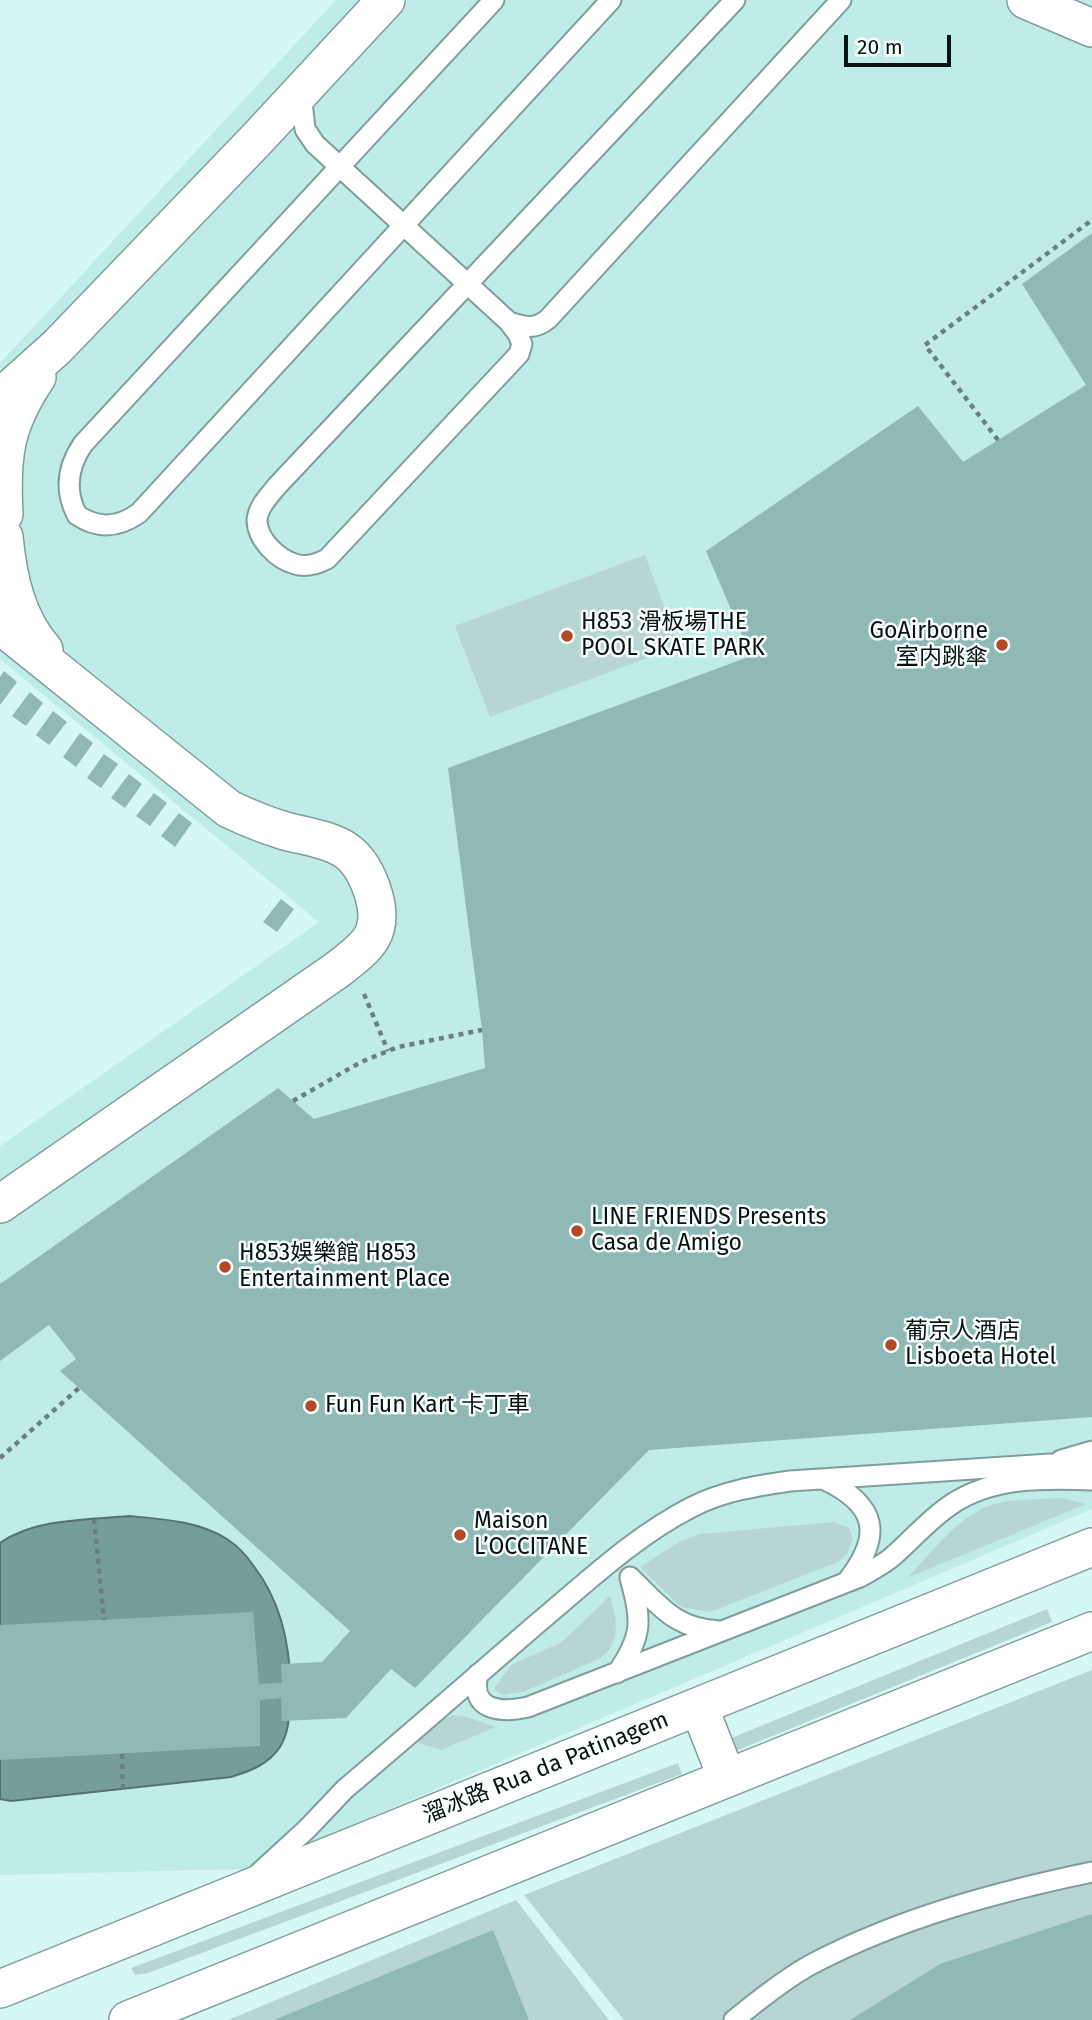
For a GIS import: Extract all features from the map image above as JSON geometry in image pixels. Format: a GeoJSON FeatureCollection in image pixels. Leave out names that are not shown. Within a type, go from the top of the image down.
{"type":"FeatureCollection","features":[{"type":"Feature","properties":{"kind":"street"},"geometry":{"type":"LineString","coordinates":[[0,398],[57,347],[386,0]]}},
{"type":"Feature","properties":{"kind":"street"},"geometry":{"type":"LineString","coordinates":[[1026,0],[1092,28]]}},
{"type":"Feature","properties":{"kind":"street"},"geometry":{"type":"LineString","coordinates":[[57,347],[26,393],[8,435],[4,454],[2,525],[9,579],[18,605],[36,641],[72,682]]}},
{"type":"Feature","properties":{"kind":"street"},"geometry":{"type":"LineString","coordinates":[[0,625],[229,809],[253,820],[325,839],[348,850],[361,864],[369,880],[378,912],[375,931],[369,945],[349,961],[0,1203]]}},
{"type":"Feature","properties":{"kind":"street","name":"溜冰路 Rua da Patinagem"},"geometry":{"type":"LineString","coordinates":[[0,1989],[1092,1547]]}},
{"type":"Feature","properties":{"kind":"street"},"geometry":{"type":"LineString","coordinates":[[128,2020],[1092,1631]]}},
{"type":"Feature","properties":{"kind":"street"},"geometry":{"type":"LineString","coordinates":[[699,1707],[727,1778]]}},
{"type":"Feature","properties":{"kind":"lane"},"geometry":{"type":"LineString","coordinates":[[494,0],[83,444],[73,458],[70,469],[70,496],[77,514],[100,526],[118,524],[139,513],[611,0]]}},
{"type":"Feature","properties":{"kind":"lane"},"geometry":{"type":"LineString","coordinates":[[301,91],[303,120],[314,144],[467,285],[509,322],[522,344],[519,354],[327,559],[314,565],[295,565],[272,551],[259,532],[257,518],[263,504],[467,285],[735,0]]}},
{"type":"Feature","properties":{"kind":"lane"},"geometry":{"type":"LineString","coordinates":[[509,322],[532,328],[548,319],[841,0]]}},
{"type":"Feature","properties":{"kind":"lane"},"geometry":{"type":"LineString","coordinates":[[257,139],[286,134],[314,144]]}},
{"type":"Feature","properties":{"kind":"lane"},"geometry":{"type":"LineString","coordinates":[[1050,1464],[1092,1451]]}},
{"type":"Feature","properties":{"kind":"lane"},"geometry":{"type":"LineString","coordinates":[[224,1898],[268,1866],[345,1789],[618,1556],[655,1528],[692,1507],[717,1496],[749,1487],[1050,1464],[1092,1466]]}},
{"type":"Feature","properties":{"kind":"lane"},"geometry":{"type":"LineString","coordinates":[[478,1674],[475,1686],[478,1698],[486,1705],[511,1711],[528,1707],[846,1583],[890,1559],[950,1504],[974,1491],[1003,1483],[1057,1479],[1092,1480]]}},
{"type":"Feature","properties":{"kind":"lane"},"geometry":{"type":"LineString","coordinates":[[824,1480],[854,1497],[863,1506],[869,1519],[868,1548],[846,1583]]}},
{"type":"Feature","properties":{"kind":"lane"},"geometry":{"type":"LineString","coordinates":[[617,1673],[635,1644],[638,1626],[639,1612],[630,1577],[662,1608],[686,1626],[724,1632]]}},
{"type":"Feature","properties":{"kind":"lane"},"geometry":{"type":"LineString","coordinates":[[734,2020],[810,1965],[898,1925],[1007,1890],[1092,1872]]}},
{"type":"Feature","properties":{"kind":"path"},"geometry":{"type":"LineString","coordinates":[[998,440],[925,345],[1092,220]]}},
{"type":"Feature","properties":{"kind":"path"},"geometry":{"type":"LineString","coordinates":[[349,961],[388,1051]]}},
{"type":"Feature","properties":{"kind":"path"},"geometry":{"type":"LineString","coordinates":[[293,1101],[361,1062],[388,1051],[482,1030]]}},
{"type":"Feature","properties":{"kind":"path"},"geometry":{"type":"LineString","coordinates":[[0,1458],[79,1388]]}},
{"type":"Feature","properties":{"kind":"path"},"geometry":{"type":"LineString","coordinates":[[94,1519],[104,1620]]}},
{"type":"Feature","properties":{"kind":"path"},"geometry":{"type":"LineString","coordinates":[[122,1754],[123,1789]]}},
{"type":"Feature","properties":{"kind":"shaded area"},"geometry":{"type":"Polygon","coordinates":[[[336,0],[1092,0],[1092,1509],[249,1869],[0,1875],[0,1146],[319,922],[0,659],[0,363],[336,0]]]}},
{"type":"Feature","properties":{"kind":"shaded area","name":"H853 滑板場THE POOL SKATE PARK"},"geometry":{"type":"Polygon","coordinates":[[[645,555],[679,646],[490,717],[455,626],[645,555]]]}},
{"type":"Feature","properties":{"kind":"shaded area"},"geometry":{"type":"Polygon","coordinates":[[[1063,1498],[1086,1504],[907,1578],[950,1533],[974,1513],[1003,1502],[1063,1498]]]}},
{"type":"Feature","properties":{"kind":"shaded area"},"geometry":{"type":"Polygon","coordinates":[[[129,1516],[180,1522],[216,1533],[242,1551],[264,1580],[279,1613],[287,1647],[290,1701],[288,1725],[283,1741],[264,1763],[231,1777],[11,1801],[0,1799],[0,1543],[29,1529],[45,1525],[129,1516]]]}},
{"type":"Feature","properties":{"kind":"shaded area"},"geometry":{"type":"Polygon","coordinates":[[[834,1522],[849,1528],[853,1539],[847,1554],[838,1562],[710,1612],[681,1607],[640,1567],[681,1541],[700,1534],[834,1522]]]}},
{"type":"Feature","properties":{"kind":"shaded area"},"geometry":{"type":"Polygon","coordinates":[[[610,1596],[616,1630],[611,1646],[599,1659],[523,1692],[503,1695],[494,1689],[511,1665],[562,1642],[610,1596]]]}},
{"type":"Feature","properties":{"kind":"shaded area"},"geometry":{"type":"Polygon","coordinates":[[[1047,1609],[1052,1622],[738,1750],[732,1750],[724,1741],[1047,1609]]]}},
{"type":"Feature","properties":{"kind":"shaded area"},"geometry":{"type":"Polygon","coordinates":[[[1092,1670],[1092,2020],[624,2020],[524,1895],[1092,1670]]]}},
{"type":"Feature","properties":{"kind":"shaded area"},"geometry":{"type":"Polygon","coordinates":[[[453,1715],[496,1727],[441,1750],[416,1742],[441,1720],[453,1715]]]}},
{"type":"Feature","properties":{"kind":"shaded area"},"geometry":{"type":"Polygon","coordinates":[[[678,1763],[682,1774],[148,1973],[135,1975],[131,1968],[678,1763]]]}},
{"type":"Feature","properties":{"kind":"shaded area"},"geometry":{"type":"Polygon","coordinates":[[[516,1900],[609,2020],[228,2020],[516,1900]]]}},
{"type":"Feature","properties":{"kind":"building"},"geometry":{"type":"Polygon","coordinates":[[[1092,233],[1092,1417],[649,1450],[415,1688],[391,1669],[346,1718],[282,1721],[281,1698],[260,1700],[260,1746],[0,1760],[0,1625],[253,1612],[259,1684],[282,1683],[281,1664],[322,1662],[350,1631],[60,1371],[76,1359],[49,1325],[0,1361],[0,1284],[278,1088],[314,1119],[485,1068],[448,768],[751,656],[706,551],[918,406],[963,462],[1086,385],[1022,284],[1092,233]]]}},
{"type":"Feature","properties":{"kind":"building"},"geometry":{"type":"Polygon","coordinates":[[[4,671],[17,682],[0,705],[0,677],[4,671]]]}},
{"type":"Feature","properties":{"kind":"building"},"geometry":{"type":"Polygon","coordinates":[[[30,692],[43,703],[26,726],[12,716],[30,692]]]}},
{"type":"Feature","properties":{"kind":"building"},"geometry":{"type":"Polygon","coordinates":[[[53,711],[67,722],[49,745],[36,735],[53,711]]]}},
{"type":"Feature","properties":{"kind":"building"},"geometry":{"type":"Polygon","coordinates":[[[80,733],[93,743],[76,767],[63,757],[80,733]]]}},
{"type":"Feature","properties":{"kind":"building"},"geometry":{"type":"Polygon","coordinates":[[[104,754],[118,764],[101,788],[87,778],[104,754]]]}},
{"type":"Feature","properties":{"kind":"building"},"geometry":{"type":"Polygon","coordinates":[[[129,774],[142,784],[125,808],[111,798],[129,774]]]}},
{"type":"Feature","properties":{"kind":"building"},"geometry":{"type":"Polygon","coordinates":[[[154,793],[167,803],[150,826],[136,816],[154,793]]]}},
{"type":"Feature","properties":{"kind":"building"},"geometry":{"type":"Polygon","coordinates":[[[179,813],[192,823],[175,847],[161,836],[179,813]]]}},
{"type":"Feature","properties":{"kind":"building"},"geometry":{"type":"Polygon","coordinates":[[[281,899],[294,909],[277,932],[263,922],[281,899]]]}},
{"type":"Feature","properties":{"kind":"building"},"geometry":{"type":"Polygon","coordinates":[[[1092,1914],[1092,2020],[850,2020],[940,1964],[1092,1914]]]}},
{"type":"Feature","properties":{"kind":"building"},"geometry":{"type":"Polygon","coordinates":[[[493,1930],[529,2020],[274,2020],[493,1930]]]}},
{"type":"Feature","properties":{"kind":"place","name":"H853 滑板場THE POOL SKATE PARK"},"geometry":{"type":"Point","coordinates":[567,636]}},
{"type":"Feature","properties":{"kind":"place","name":"GoAirborne 室内跳傘"},"geometry":{"type":"Point","coordinates":[1002,645]}},
{"type":"Feature","properties":{"kind":"place","name":"LINE FRIENDS Presents Casa de Amigo"},"geometry":{"type":"Point","coordinates":[577,1231]}},
{"type":"Feature","properties":{"kind":"place","name":"H853娛樂館 H853 Entertainment Place"},"geometry":{"type":"Point","coordinates":[225,1267]}},
{"type":"Feature","properties":{"kind":"place","name":"葡京人酒店 Lisboeta Hotel"},"geometry":{"type":"Point","coordinates":[891,1345]}},
{"type":"Feature","properties":{"kind":"place","name":"Fun Fun Kart 卡丁車"},"geometry":{"type":"Point","coordinates":[311,1406]}},
{"type":"Feature","properties":{"kind":"place","name":"Maison L’OCCITANE"},"geometry":{"type":"Point","coordinates":[460,1535]}}]}
